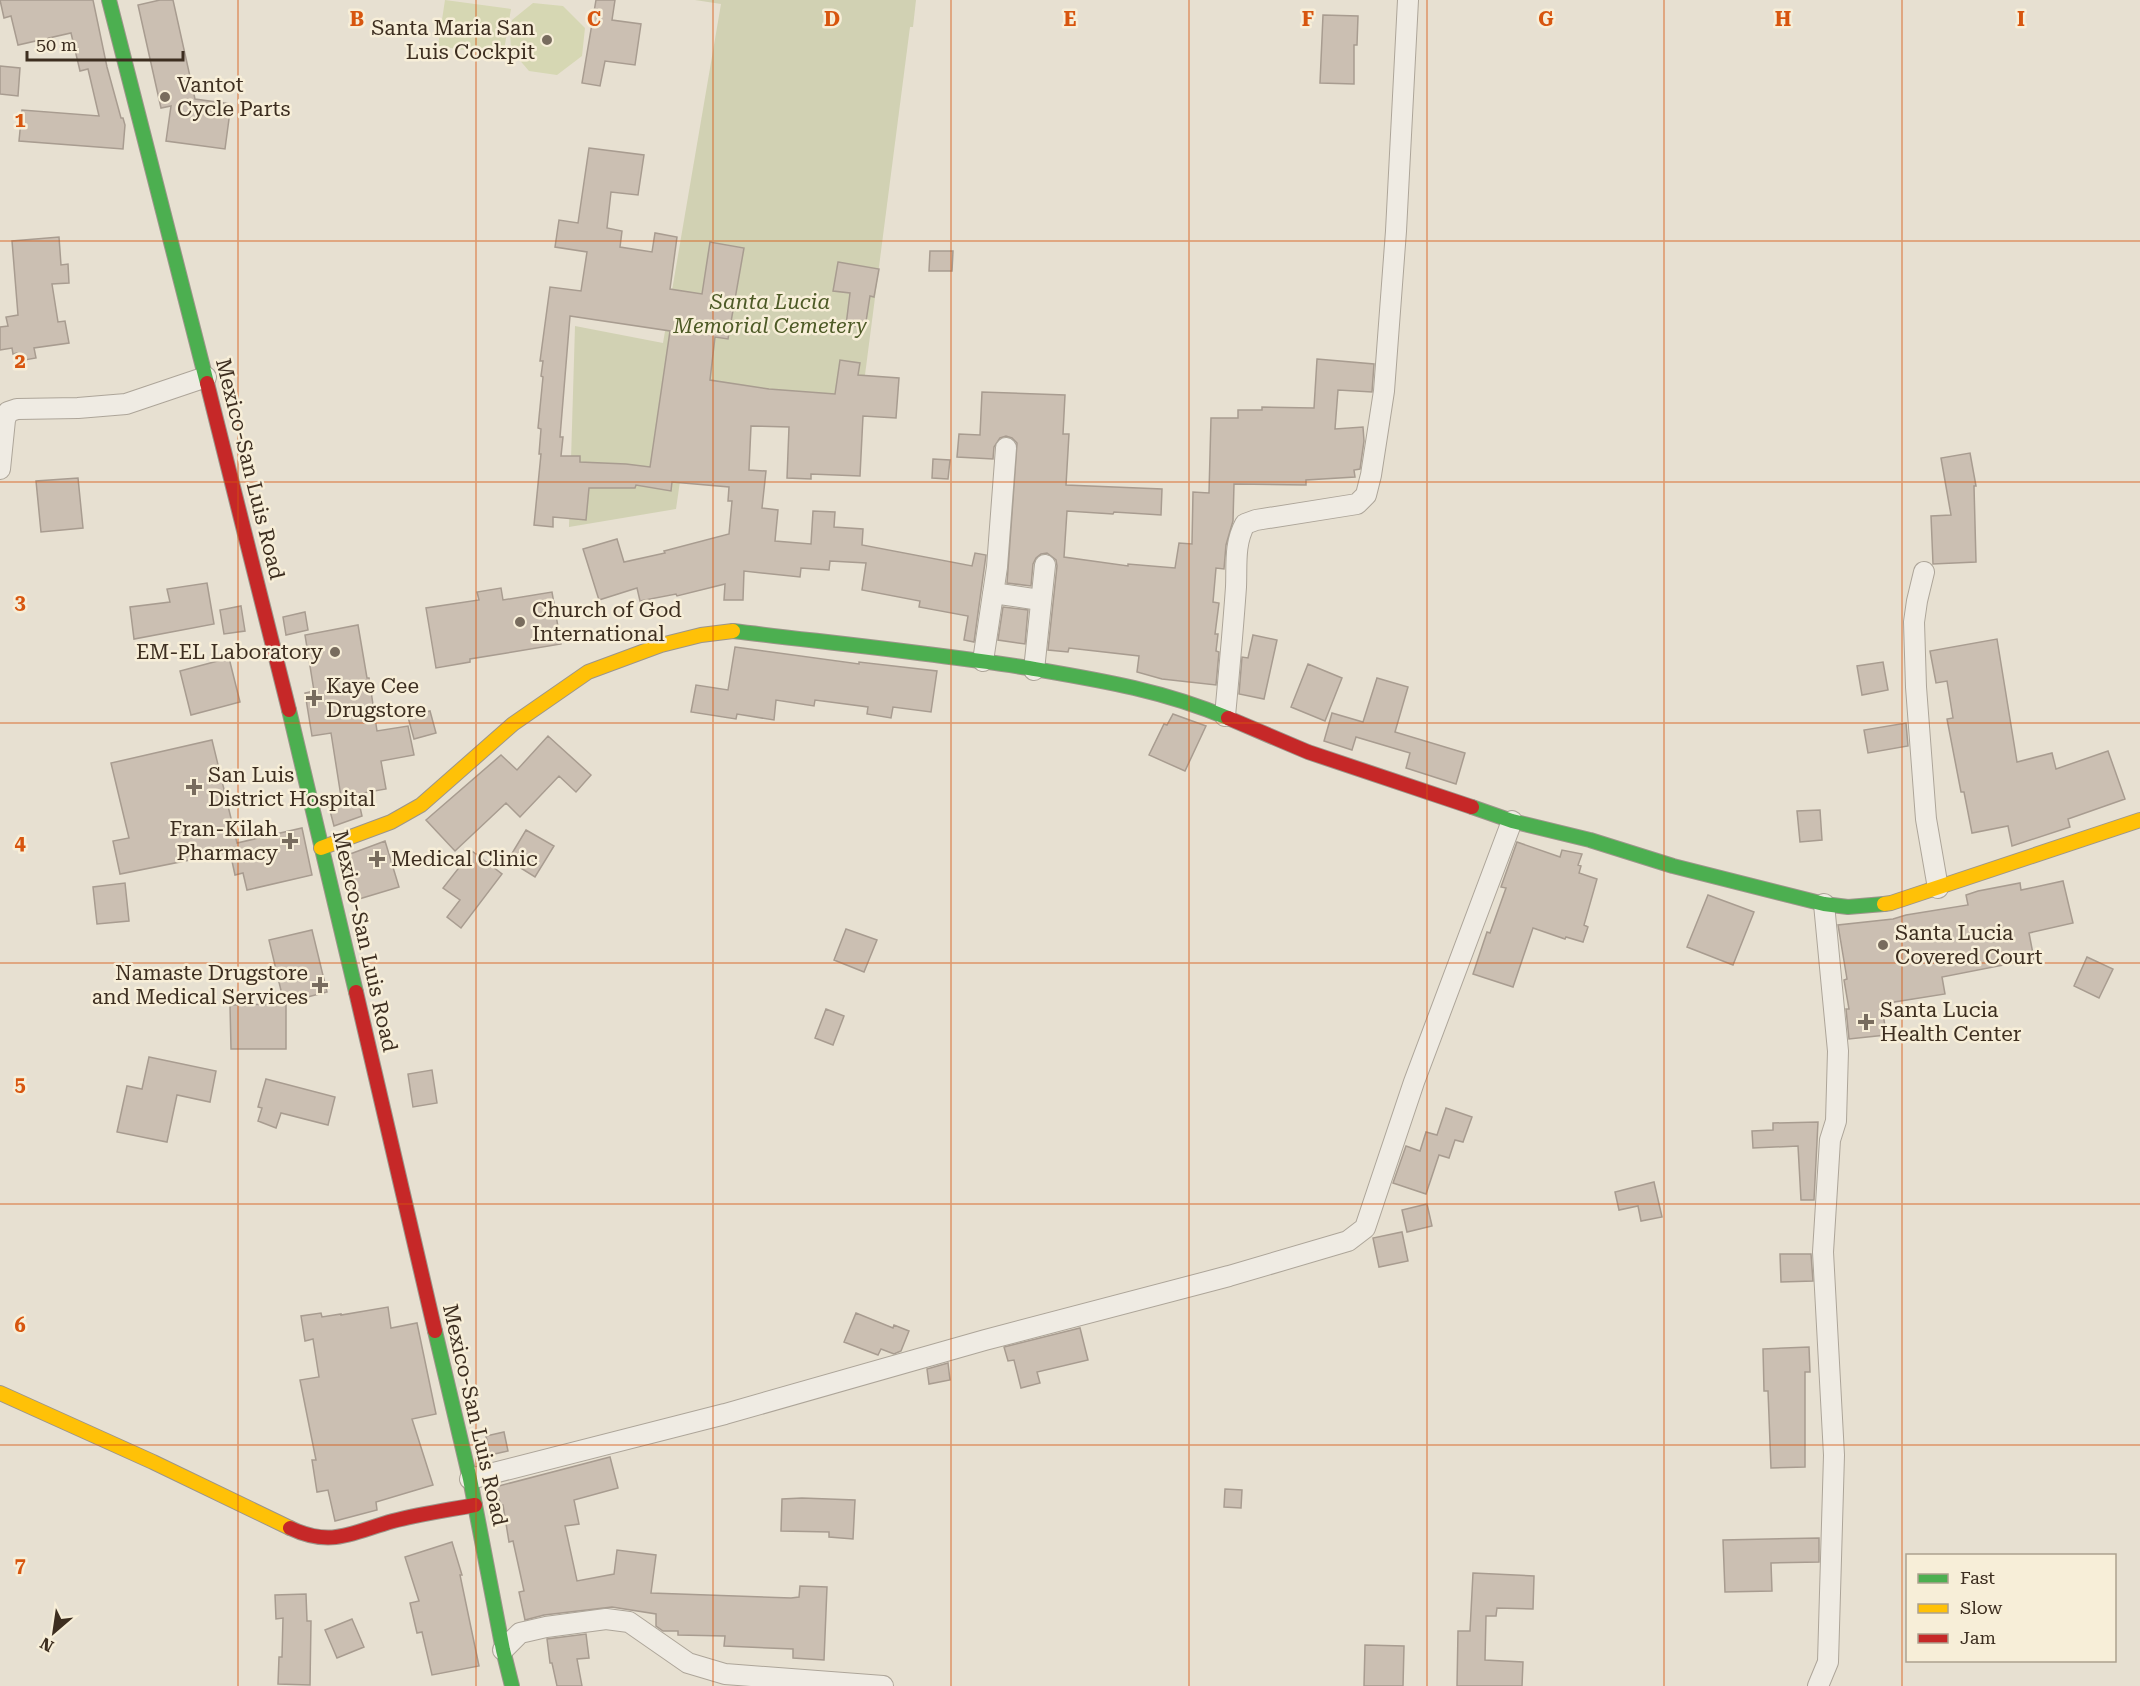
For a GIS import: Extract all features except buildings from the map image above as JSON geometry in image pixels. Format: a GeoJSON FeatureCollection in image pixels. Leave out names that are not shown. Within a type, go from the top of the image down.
{"type":"FeatureCollection","features":[{"type":"Feature","properties":{"kind":"street","name":"Mexico-San Luis Road"},"geometry":{"type":"LineString","coordinates":[[109,0],[206,377],[321,848],[470,1479],[512,1686]]}},
{"type":"Feature","properties":{"kind":"street"},"geometry":{"type":"LineString","coordinates":[[1225,716],[1236,587],[1236,548],[1245,524],[1256,519],[1357,504],[1366,495],[1384,391],[1396,231],[1408,0]]}},
{"type":"Feature","properties":{"kind":"street"},"geometry":{"type":"LineString","coordinates":[[0,469],[4,420],[8,412],[17,409],[126,404],[206,377]]}},
{"type":"Feature","properties":{"kind":"street"},"geometry":{"type":"LineString","coordinates":[[983,661],[997,567],[1006,448]]}},
{"type":"Feature","properties":{"kind":"street"},"geometry":{"type":"LineString","coordinates":[[1034,670],[1045,565]]}},
{"type":"Feature","properties":{"kind":"street"},"geometry":{"type":"LineString","coordinates":[[1924,572],[1914,622],[1916,687],[1926,819],[1938,888]]}},
{"type":"Feature","properties":{"kind":"street"},"geometry":{"type":"LineString","coordinates":[[993,593],[1040,600]]}},
{"type":"Feature","properties":{"kind":"street"},"geometry":{"type":"LineString","coordinates":[[321,848],[405,815],[421,805],[513,724],[588,672],[661,645],[701,635],[733,631],[983,661],[1114,682],[1192,703],[1308,752],[1512,822],[1590,840],[1673,866],[1824,904],[1848,907],[1892,903],[2140,820]]}},
{"type":"Feature","properties":{"kind":"street"},"geometry":{"type":"LineString","coordinates":[[470,1479],[725,1414],[985,1340],[1229,1276],[1348,1241],[1365,1228],[1414,1082],[1512,822]]}},
{"type":"Feature","properties":{"kind":"street"},"geometry":{"type":"LineString","coordinates":[[1818,1686],[1828,1662],[1834,1455],[1823,1252],[1830,1140],[1836,1121],[1838,1051],[1824,904]]}},
{"type":"Feature","properties":{"kind":"street"},"geometry":{"type":"LineString","coordinates":[[0,1393],[153,1462],[294,1530],[318,1537],[342,1538],[394,1521],[475,1505]]}},
{"type":"Feature","properties":{"kind":"street"},"geometry":{"type":"LineString","coordinates":[[503,1650],[520,1633],[555,1625],[606,1619],[629,1622],[688,1663],[725,1674],[883,1686]]}},
{"type":"Feature","properties":{"kind":"green space"},"geometry":{"type":"Polygon","coordinates":[[[445,0],[511,9],[503,56],[438,46],[445,0]]]}},
{"type":"Feature","properties":{"kind":"green space","name":"Santa Lucia Memorial Cemetery"},"geometry":{"type":"Polygon","coordinates":[[[695,0],[916,0],[913,27],[910,27],[858,429],[691,405],[676,509],[569,527],[575,326],[663,343],[721,4],[695,0]]]}},
{"type":"Feature","properties":{"kind":"green space","name":"Santa Maria San Luis Cockpit"},"geometry":{"type":"Polygon","coordinates":[[[533,3],[563,6],[585,28],[582,56],[557,75],[529,71],[511,50],[512,20],[533,3]]]}},
{"type":"Feature","properties":{"kind":"traffic: fast"},"geometry":{"type":"LineString","coordinates":[[109,0],[207,383]]}},
{"type":"Feature","properties":{"kind":"traffic: fast"},"geometry":{"type":"LineString","coordinates":[[733,631],[1055,672],[1154,693],[1228,718]]}},
{"type":"Feature","properties":{"kind":"traffic: fast"},"geometry":{"type":"LineString","coordinates":[[289,710],[356,992]]}},
{"type":"Feature","properties":{"kind":"traffic: fast"},"geometry":{"type":"LineString","coordinates":[[1472,807],[1512,821],[1590,840],[1673,866],[1824,904],[1848,907],[1884,904]]}},
{"type":"Feature","properties":{"kind":"traffic: fast"},"geometry":{"type":"LineString","coordinates":[[435,1331],[470,1479],[512,1686]]}},
{"type":"Feature","properties":{"kind":"traffic: slow"},"geometry":{"type":"LineString","coordinates":[[321,848],[391,822],[421,805],[513,724],[588,672],[661,645],[701,635],[733,631]]}},
{"type":"Feature","properties":{"kind":"traffic: slow"},"geometry":{"type":"LineString","coordinates":[[1884,904],[2140,820]]}},
{"type":"Feature","properties":{"kind":"traffic: slow"},"geometry":{"type":"LineString","coordinates":[[0,1393],[153,1462],[290,1528]]}},
{"type":"Feature","properties":{"kind":"traffic: jam"},"geometry":{"type":"LineString","coordinates":[[207,383],[289,710]]}},
{"type":"Feature","properties":{"kind":"traffic: jam"},"geometry":{"type":"LineString","coordinates":[[1228,718],[1308,752],[1472,807]]}},
{"type":"Feature","properties":{"kind":"traffic: jam"},"geometry":{"type":"LineString","coordinates":[[356,992],[435,1331]]}},
{"type":"Feature","properties":{"kind":"traffic: jam"},"geometry":{"type":"LineString","coordinates":[[290,1528],[318,1537],[342,1536],[393,1521],[475,1505]]}},
{"type":"Feature","properties":{"kind":"place","name":"Santa Maria San Luis Cockpit"},"geometry":{"type":"Point","coordinates":[547,40]}},
{"type":"Feature","properties":{"kind":"place","name":"Vantot Cycle Parts"},"geometry":{"type":"Point","coordinates":[165,97]}},
{"type":"Feature","properties":{"kind":"place","name":"Church of God International"},"geometry":{"type":"Point","coordinates":[520,622]}},
{"type":"Feature","properties":{"kind":"place","name":"EM-EL Laboratory"},"geometry":{"type":"Point","coordinates":[335,652]}},
{"type":"Feature","properties":{"kind":"place","name":"Kaye Cee Drugstore"},"geometry":{"type":"Point","coordinates":[314,698]}},
{"type":"Feature","properties":{"kind":"place","name":"San Luis District Hospital"},"geometry":{"type":"Point","coordinates":[194,787]}},
{"type":"Feature","properties":{"kind":"place","name":"Fran-Kilah Pharmacy"},"geometry":{"type":"Point","coordinates":[290,841]}},
{"type":"Feature","properties":{"kind":"place","name":"Medical Clinic"},"geometry":{"type":"Point","coordinates":[377,859]}},
{"type":"Feature","properties":{"kind":"place","name":"Santa Lucia Covered Court"},"geometry":{"type":"Point","coordinates":[1883,945]}},
{"type":"Feature","properties":{"kind":"place","name":"Namaste Drugstore and Medical Services"},"geometry":{"type":"Point","coordinates":[320,985]}},
{"type":"Feature","properties":{"kind":"place","name":"Santa Lucia Health Center"},"geometry":{"type":"Point","coordinates":[1866,1022]}}]}
